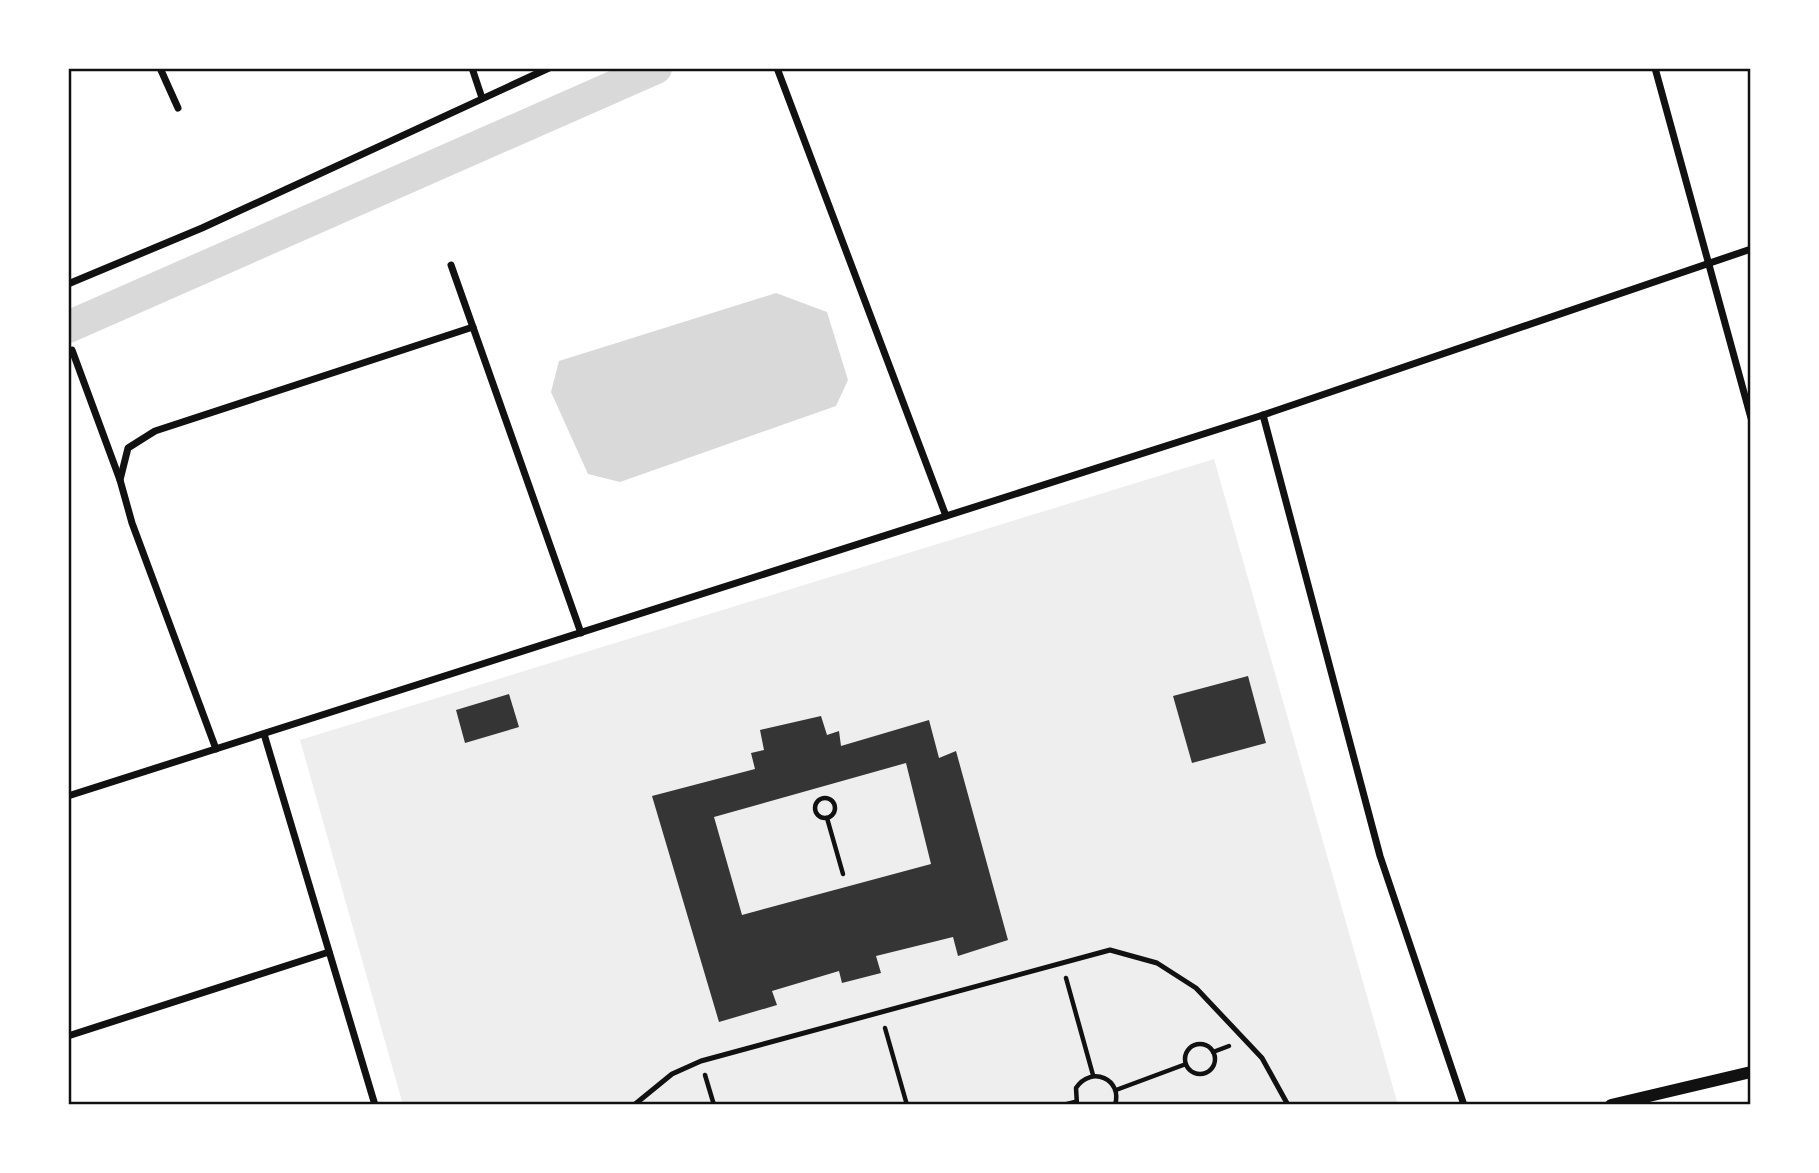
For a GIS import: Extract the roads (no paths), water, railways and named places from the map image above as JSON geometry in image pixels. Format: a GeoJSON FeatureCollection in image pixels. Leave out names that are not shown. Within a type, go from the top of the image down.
{"type":"FeatureCollection","features":[{"type":"Feature","properties":{"kind":"street"},"geometry":{"type":"LineString","coordinates":[[160,68],[178,108]]}},
{"type":"Feature","properties":{"kind":"street"},"geometry":{"type":"LineString","coordinates":[[472,68],[482,98]]}},
{"type":"Feature","properties":{"kind":"street"},"geometry":{"type":"LineString","coordinates":[[68,284],[202,228],[549,68]]}},
{"type":"Feature","properties":{"kind":"street"},"geometry":{"type":"LineString","coordinates":[[776,68],[946,516]]}},
{"type":"Feature","properties":{"kind":"street"},"geometry":{"type":"LineString","coordinates":[[1655,68],[1706,264],[1751,418]]}},
{"type":"Feature","properties":{"kind":"street"},"geometry":{"type":"LineString","coordinates":[[68,796],[1263,415],[1751,249]]}},
{"type":"Feature","properties":{"kind":"street"},"geometry":{"type":"LineString","coordinates":[[451,265],[581,633]]}},
{"type":"Feature","properties":{"kind":"street"},"geometry":{"type":"LineString","coordinates":[[120,480],[128,448],[155,431],[473,327]]}},
{"type":"Feature","properties":{"kind":"street"},"geometry":{"type":"LineString","coordinates":[[72,350],[120,480],[132,523],[216,749]]}},
{"type":"Feature","properties":{"kind":"street"},"geometry":{"type":"LineString","coordinates":[[1263,415],[1380,856],[1464,1105]]}},
{"type":"Feature","properties":{"kind":"street"},"geometry":{"type":"LineString","coordinates":[[264,734],[375,1105]]}},
{"type":"Feature","properties":{"kind":"street"},"geometry":{"type":"LineString","coordinates":[[68,1036],[329,952]]}},
{"type":"Feature","properties":{"kind":"street"},"geometry":{"type":"LineString","coordinates":[[1611,1105],[1751,1072]]}},
{"type":"Feature","properties":{"kind":"lane"},"geometry":{"type":"LineString","coordinates":[[634,1105],[672,1074],[701,1061],[1110,950],[1157,964],[1196,988],[1262,1058],[1288,1105]]}},
{"type":"Feature","properties":{"kind":"waterway"},"geometry":{"type":"LineString","coordinates":[[68,327],[656,68]]}}]}
